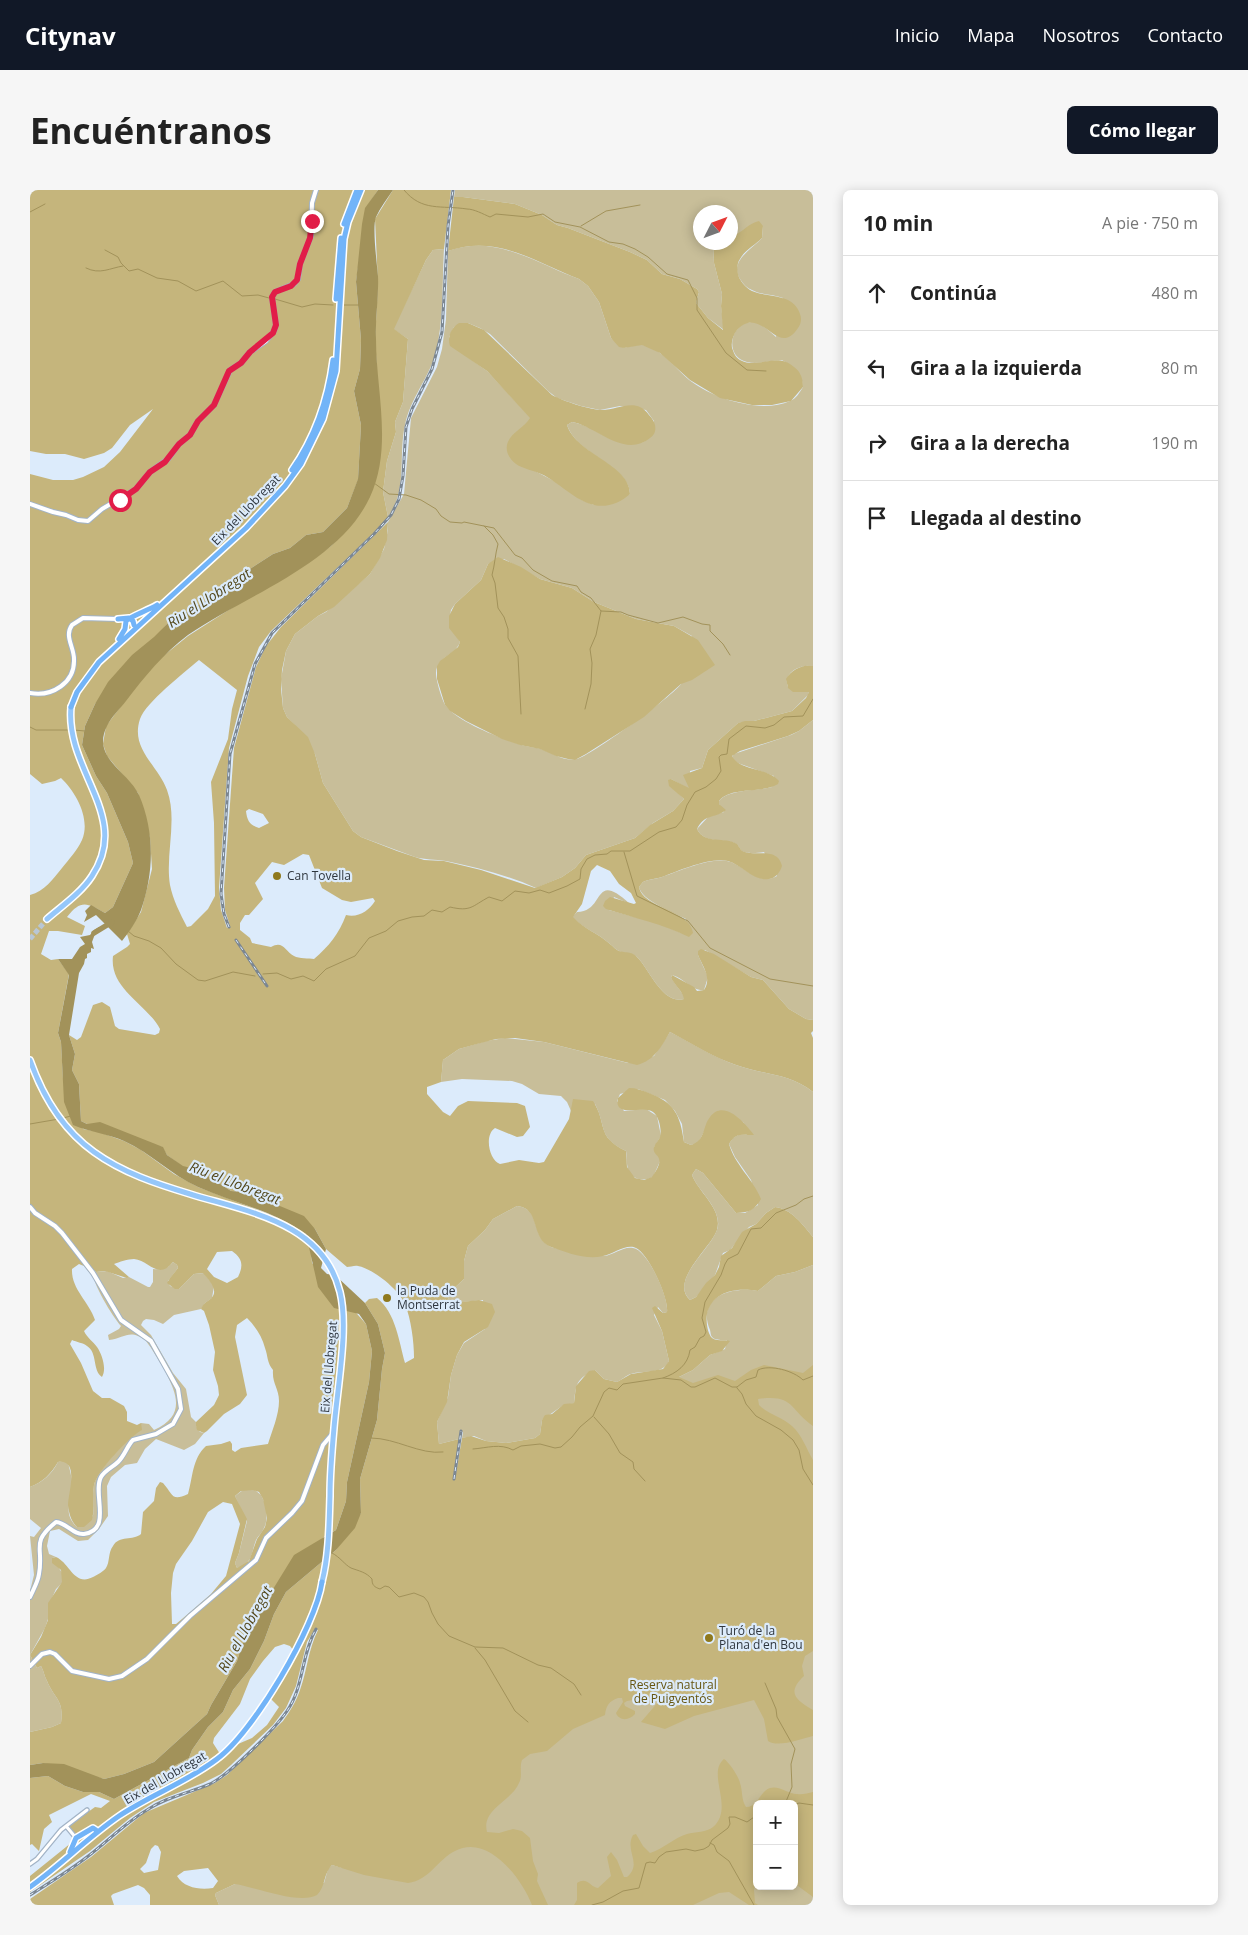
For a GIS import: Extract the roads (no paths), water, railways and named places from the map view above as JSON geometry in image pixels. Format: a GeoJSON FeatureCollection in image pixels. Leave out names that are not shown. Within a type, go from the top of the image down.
{"type":"FeatureCollection","features":[{"type":"Feature","properties":{"kind":"highway","name":"Eix del Llobregat"},"geometry":{"type":"LineString","coordinates":[[118,642],[134,625],[232,538],[268,502],[287,478],[306,447],[320,419],[330,382],[340,244],[347,215],[357,190]]}},
{"type":"Feature","properties":{"kind":"highway","name":"Eix del Llobregat"},"geometry":{"type":"LineString","coordinates":[[71,707],[77,686],[87,671],[227,547],[266,508],[285,486],[313,442],[323,420],[334,378],[344,239],[348,222],[361,190]]}},
{"type":"Feature","properties":{"kind":"highway"},"geometry":{"type":"LineString","coordinates":[[118,619],[128,621],[157,605]]}},
{"type":"Feature","properties":{"kind":"highway"},"geometry":{"type":"LineString","coordinates":[[128,621],[130,626],[148,617]]}},
{"type":"Feature","properties":{"kind":"highway"},"geometry":{"type":"LineString","coordinates":[[118,642],[128,621]]}},
{"type":"Feature","properties":{"kind":"highway","name":"Eix del Llobregat"},"geometry":{"type":"LineString","coordinates":[[30,1886],[96,1830],[127,1808],[208,1763],[232,1744],[252,1718],[291,1653],[322,1580]]}},
{"type":"Feature","properties":{"kind":"highway","name":"Eix del Llobregat"},"geometry":{"type":"LineString","coordinates":[[30,1886],[117,1817],[200,1771],[233,1747],[253,1720],[290,1660],[306,1629],[322,1580]]}},
{"type":"Feature","properties":{"kind":"highway"},"geometry":{"type":"LineString","coordinates":[[70,1852],[76,1838],[93,1828],[96,1830]]}},
{"type":"Feature","properties":{"kind":"main road","name":"Eix del Llobregat"},"geometry":{"type":"LineString","coordinates":[[47,919],[88,881],[100,862],[104,844],[104,826],[100,809],[73,743],[70,729],[71,707]]}},
{"type":"Feature","properties":{"kind":"main road","name":"Eix del Llobregat"},"geometry":{"type":"LineString","coordinates":[[30,1062],[51,1107],[64,1125],[85,1145],[106,1160],[136,1176],[274,1220],[306,1238],[325,1259],[334,1274],[341,1294],[343,1324],[327,1550],[322,1580]]}},
{"type":"Feature","properties":{"kind":"street"},"geometry":{"type":"LineString","coordinates":[[30,504],[81,521],[90,520],[102,509],[136,489],[150,472],[165,462],[179,444],[190,435],[198,421],[214,405],[229,371],[242,362],[250,352],[266,340],[274,331],[276,322],[272,297],[275,292],[291,286],[297,280],[300,264],[311,236],[312,203],[316,190]]}},
{"type":"Feature","properties":{"kind":"street"},"geometry":{"type":"LineString","coordinates":[[30,693],[43,694],[52,692],[63,685],[70,677],[74,661],[69,635],[72,625],[84,618],[118,619]]}},
{"type":"Feature","properties":{"kind":"street"},"geometry":{"type":"LineString","coordinates":[[30,1207],[62,1233],[93,1273],[120,1320],[151,1341],[177,1385],[181,1402],[179,1413],[171,1426],[153,1435],[134,1440],[120,1460],[102,1476],[98,1487],[101,1514],[94,1528],[80,1534],[65,1524],[56,1522],[39,1536],[36,1546],[39,1574],[30,1597]]}},
{"type":"Feature","properties":{"kind":"street"},"geometry":{"type":"LineString","coordinates":[[30,1666],[42,1654],[50,1652],[55,1654],[72,1671],[112,1679],[122,1676],[147,1659],[196,1610],[254,1562],[266,1538],[302,1501],[323,1445],[334,1432]]}},
{"type":"Feature","properties":{"kind":"street"},"geometry":{"type":"LineString","coordinates":[[30,1864],[37,1859],[50,1841],[66,1826],[88,1810]]}},
{"type":"Feature","properties":{"kind":"street"},"geometry":{"type":"LineString","coordinates":[[66,1826],[76,1838]]}},
{"type":"Feature","properties":{"kind":"waterway"},"geometry":{"type":"LineString","coordinates":[[404,190],[411,197],[425,205],[470,209],[490,217],[496,214],[528,217],[543,214],[555,222],[580,227],[609,242],[623,244],[635,249],[648,257],[667,274],[688,280],[697,298],[697,310],[726,353],[747,370],[766,371]]}},
{"type":"Feature","properties":{"kind":"waterway"},"geometry":{"type":"LineString","coordinates":[[30,212],[45,204]]}},
{"type":"Feature","properties":{"kind":"waterway"},"geometry":{"type":"LineString","coordinates":[[581,226],[606,211],[640,205]]}},
{"type":"Feature","properties":{"kind":"waterway"},"geometry":{"type":"LineString","coordinates":[[105,250],[118,257],[129,271],[138,269],[157,278],[178,281],[196,291],[223,281],[242,296],[258,295],[269,298]]}},
{"type":"Feature","properties":{"kind":"waterway"},"geometry":{"type":"LineString","coordinates":[[86,268],[100,271],[123,266]]}},
{"type":"Feature","properties":{"kind":"waterway"},"geometry":{"type":"LineString","coordinates":[[275,299],[302,307],[315,304],[333,305]]}},
{"type":"Feature","properties":{"kind":"waterway"},"geometry":{"type":"LineString","coordinates":[[342,305],[358,305]]}},
{"type":"Feature","properties":{"kind":"waterway"},"geometry":{"type":"LineString","coordinates":[[374,483],[389,494],[406,495],[421,500],[436,509],[441,516],[450,522],[464,522],[494,528],[515,555],[522,558],[533,570],[552,581],[577,586],[581,592],[591,598],[601,611],[621,612],[658,623],[683,617],[710,625],[710,631],[723,644],[730,655]]}},
{"type":"Feature","properties":{"kind":"waterway"},"geometry":{"type":"LineString","coordinates":[[484,526],[493,535],[498,544],[492,575],[495,583],[498,608],[504,617],[508,629],[508,638],[518,656],[521,714]]}},
{"type":"Feature","properties":{"kind":"waterway"},"geometry":{"type":"LineString","coordinates":[[585,709],[591,684],[592,663],[590,649],[596,635],[601,611]]}},
{"type":"Feature","properties":{"kind":"waterway"},"geometry":{"type":"LineString","coordinates":[[263,974],[277,973],[291,979],[303,976],[314,981],[326,969],[355,956],[369,938],[386,931],[398,921],[424,916],[432,910],[442,912],[450,907],[467,908],[489,897],[502,901],[515,891],[529,893],[540,890],[549,893],[567,886],[580,879],[581,869],[587,859],[595,855],[607,854],[611,851],[630,851],[659,832],[676,827],[682,820],[687,805],[695,792],[706,787],[716,779],[721,771],[719,757],[727,754],[729,739],[746,726],[765,728],[774,725],[784,717],[803,716],[813,699]]}},
{"type":"Feature","properties":{"kind":"waterway"},"geometry":{"type":"LineString","coordinates":[[30,727],[36,730],[70,730]]}},
{"type":"Feature","properties":{"kind":"waterway"},"geometry":{"type":"LineString","coordinates":[[74,730],[85,731]]}},
{"type":"Feature","properties":{"kind":"waterway"},"geometry":{"type":"LineString","coordinates":[[624,852],[637,896],[688,921],[710,948],[770,979],[813,986]]}},
{"type":"Feature","properties":{"kind":"waterway","name":"Riu el Llobregat"},"geometry":{"type":"LineString","coordinates":[[94,933],[112,922]]}},
{"type":"Feature","properties":{"kind":"waterway"},"geometry":{"type":"LineString","coordinates":[[128,931],[134,936],[149,941],[161,948],[176,964],[198,980],[205,981],[233,972],[255,976]]}},
{"type":"Feature","properties":{"kind":"waterway"},"geometry":{"type":"LineString","coordinates":[[63,1118],[71,1116]]}},
{"type":"Feature","properties":{"kind":"waterway"},"geometry":{"type":"LineString","coordinates":[[30,1124],[59,1119]]}},
{"type":"Feature","properties":{"kind":"waterway"},"geometry":{"type":"LineString","coordinates":[[663,1378],[681,1368],[687,1360],[690,1350],[704,1336],[706,1332],[702,1318],[705,1302],[728,1259],[738,1254],[751,1229],[761,1228],[776,1213],[813,1196]]}},
{"type":"Feature","properties":{"kind":"waterway"},"geometry":{"type":"LineString","coordinates":[[737,1387],[746,1380],[756,1377],[758,1370],[763,1368],[782,1369],[803,1380],[813,1376]]}},
{"type":"Feature","properties":{"kind":"waterway"},"geometry":{"type":"LineString","coordinates":[[473,1449],[498,1446],[513,1450],[521,1446],[540,1444],[555,1448],[561,1447],[593,1416],[604,1392],[609,1388],[617,1390],[623,1384],[663,1378],[681,1380],[691,1387],[695,1387],[715,1378],[732,1387],[737,1387]]}},
{"type":"Feature","properties":{"kind":"waterway"},"geometry":{"type":"LineString","coordinates":[[737,1388],[746,1404],[756,1416],[781,1430],[793,1440],[799,1450],[803,1469],[813,1485]]}},
{"type":"Feature","properties":{"kind":"waterway"},"geometry":{"type":"LineString","coordinates":[[594,1417],[609,1434],[620,1453],[633,1462],[634,1469],[645,1481]]}},
{"type":"Feature","properties":{"kind":"waterway"},"geometry":{"type":"LineString","coordinates":[[371,1438],[426,1451],[443,1452]]}},
{"type":"Feature","properties":{"kind":"waterway"},"geometry":{"type":"LineString","coordinates":[[332,1553],[349,1567],[367,1575],[372,1579],[373,1584],[380,1589],[385,1586],[389,1587],[399,1597],[414,1593],[424,1597],[438,1624],[449,1636],[475,1647],[503,1648],[538,1665],[551,1668],[574,1684],[581,1695]]}},
{"type":"Feature","properties":{"kind":"waterway"},"geometry":{"type":"LineString","coordinates":[[475,1648],[485,1660],[515,1711],[528,1722]]}},
{"type":"Feature","properties":{"kind":"waterway"},"geometry":{"type":"LineString","coordinates":[[765,1683],[776,1709],[777,1717],[795,1749],[791,1764],[792,1787],[787,1800]]}},
{"type":"Feature","properties":{"kind":"waterway"},"geometry":{"type":"LineString","coordinates":[[798,1803],[813,1805]]}},
{"type":"Feature","properties":{"kind":"waterway"},"geometry":{"type":"LineString","coordinates":[[592,1905],[603,1902],[623,1891],[639,1888],[646,1863],[655,1863],[666,1852],[686,1849],[695,1851],[709,1846],[712,1840],[728,1828],[730,1824],[729,1817],[735,1817],[747,1822],[753,1818]]}},
{"type":"Feature","properties":{"kind":"waterway"},"geometry":{"type":"LineString","coordinates":[[710,1843],[714,1845],[717,1852],[729,1861],[754,1905]]}},
{"type":"Feature","properties":{"kind":"tunnel"},"geometry":{"type":"LineString","coordinates":[[30,939],[47,919]]}},
{"type":"Feature","properties":{"kind":"railway"},"geometry":{"type":"LineString","coordinates":[[229,927],[224,914],[221,894],[230,754],[255,664],[272,633],[374,534],[391,515],[399,499],[403,476],[406,427],[412,409],[432,369],[442,332],[448,226],[453,190]]}},
{"type":"Feature","properties":{"kind":"railway"},"geometry":{"type":"LineString","coordinates":[[236,940],[267,986]]}},
{"type":"Feature","properties":{"kind":"railway"},"geometry":{"type":"LineString","coordinates":[[454,1479],[461,1431]]}},
{"type":"Feature","properties":{"kind":"railway"},"geometry":{"type":"LineString","coordinates":[[30,1895],[80,1862],[147,1810],[170,1798],[210,1784],[240,1762],[273,1729],[293,1702],[311,1639],[316,1629]]}},
{"type":"Feature","properties":{"kind":"place","name":"Can Tovella"},"geometry":{"type":"Point","coordinates":[277,876]}},
{"type":"Feature","properties":{"kind":"place","name":"la Puda de Montserrat"},"geometry":{"type":"Point","coordinates":[387,1298]}},
{"type":"Feature","properties":{"kind":"place","name":"Turó de la Plana d'en Bou"},"geometry":{"type":"Point","coordinates":[709,1638]}},
{"type":"Feature","properties":{"kind":"park label","name":"Reserva natural de Puigventós"},"geometry":{"type":"Point","coordinates":[673,1692]}}]}
